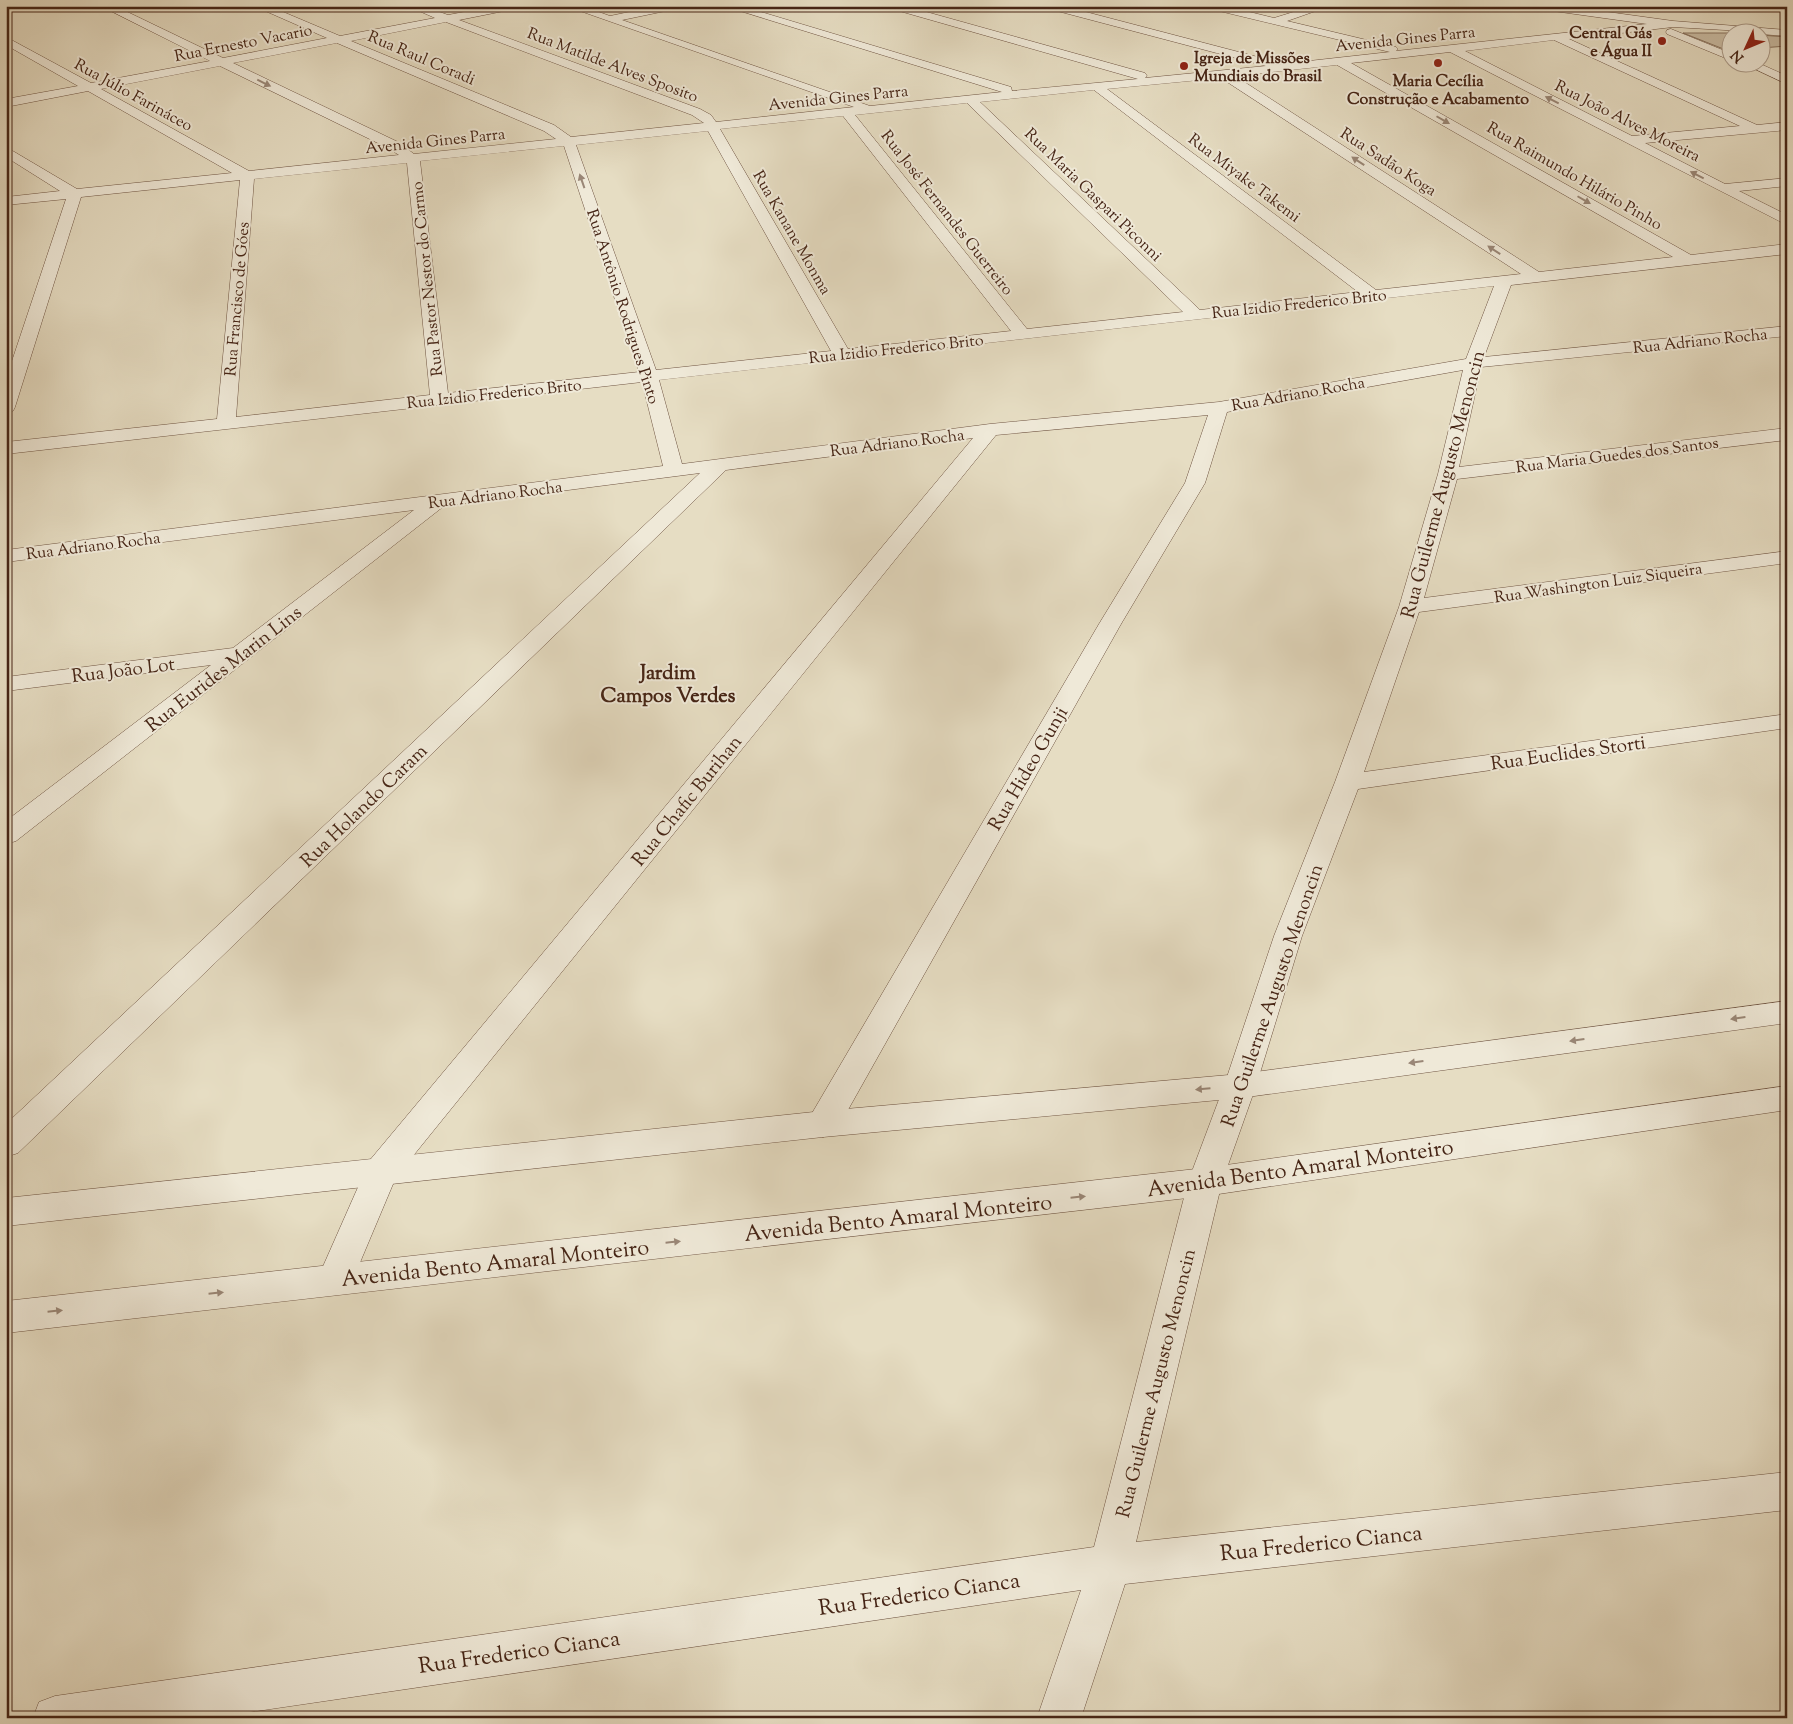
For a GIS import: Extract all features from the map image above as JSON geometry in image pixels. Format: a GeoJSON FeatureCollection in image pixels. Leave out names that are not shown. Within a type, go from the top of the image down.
{"type":"FeatureCollection","features":[{"type":"Feature","properties":{"kind":"street"},"geometry":{"type":"LineString","coordinates":[[106,6],[393,145],[413,159]]}},
{"type":"Feature","properties":{"kind":"street","name":"Rua Raul Coradi"},"geometry":{"type":"LineString","coordinates":[[259,6],[549,128],[569,142]]}},
{"type":"Feature","properties":{"kind":"street","name":"Rua Matilde Alves Sposito"},"geometry":{"type":"LineString","coordinates":[[414,6],[696,112],[707,118],[713,127]]}},
{"type":"Feature","properties":{"kind":"street","name":"Rua Ernesto Vacario"},"geometry":{"type":"LineString","coordinates":[[6,103],[514,6]]}},
{"type":"Feature","properties":{"kind":"street"},"geometry":{"type":"LineString","coordinates":[[571,6],[872,109]]}},
{"type":"Feature","properties":{"kind":"street"},"geometry":{"type":"LineString","coordinates":[[610,20],[675,6]]}},
{"type":"Feature","properties":{"kind":"street"},"geometry":{"type":"LineString","coordinates":[[729,6],[1020,94]]}},
{"type":"Feature","properties":{"kind":"street"},"geometry":{"type":"LineString","coordinates":[[893,6],[1156,81]]}},
{"type":"Feature","properties":{"kind":"street"},"geometry":{"type":"LineString","coordinates":[[1050,6],[1287,67]]}},
{"type":"Feature","properties":{"kind":"street"},"geometry":{"type":"LineString","coordinates":[[1211,6],[1413,54]]}},
{"type":"Feature","properties":{"kind":"street"},"geometry":{"type":"LineString","coordinates":[[1274,21],[1325,6]]}},
{"type":"Feature","properties":{"kind":"street"},"geometry":{"type":"LineString","coordinates":[[1539,6],[1673,24],[1787,33]]}},
{"type":"Feature","properties":{"kind":"street"},"geometry":{"type":"LineString","coordinates":[[1636,19],[1657,11]]}},
{"type":"Feature","properties":{"kind":"street","name":"Avenida Gines Parra"},"geometry":{"type":"LineString","coordinates":[[6,201],[872,109],[1340,62],[1673,24]]}},
{"type":"Feature","properties":{"kind":"street"},"geometry":{"type":"LineString","coordinates":[[1658,26],[1720,53]]}},
{"type":"Feature","properties":{"kind":"street"},"geometry":{"type":"LineString","coordinates":[[1558,38],[1756,129]]}},
{"type":"Feature","properties":{"kind":"street","name":"Rua Júlio Farináceo"},"geometry":{"type":"LineString","coordinates":[[6,40],[247,176]]}},
{"type":"Feature","properties":{"kind":"street","name":"Rua João Alves Moreira"},"geometry":{"type":"LineString","coordinates":[[1453,49],[1787,221]]}},
{"type":"Feature","properties":{"kind":"street","name":"Rua Raimundo Hilário Pinho"},"geometry":{"type":"LineString","coordinates":[[1340,62],[1689,260]]}},
{"type":"Feature","properties":{"kind":"street"},"geometry":{"type":"LineString","coordinates":[[1768,72],[1787,80]]}},
{"type":"Feature","properties":{"kind":"street","name":"Rua Sadão Koga"},"geometry":{"type":"LineString","coordinates":[[1223,74],[1535,276]]}},
{"type":"Feature","properties":{"kind":"street","name":"Rua Miyake Takemi"},"geometry":{"type":"LineString","coordinates":[[1096,87],[1372,294]]}},
{"type":"Feature","properties":{"kind":"street","name":"Rua Maria Gaspari Piconni"},"geometry":{"type":"LineString","coordinates":[[970,99],[1195,314]]}},
{"type":"Feature","properties":{"kind":"street","name":"Rua José Fernandes Guerreiro"},"geometry":{"type":"LineString","coordinates":[[846,112],[1022,334]]}},
{"type":"Feature","properties":{"kind":"street"},"geometry":{"type":"LineString","coordinates":[[1630,140],[1787,126]]}},
{"type":"Feature","properties":{"kind":"street","name":"Rua Kanane Monma"},"geometry":{"type":"LineString","coordinates":[[713,127],[842,354]]}},
{"type":"Feature","properties":{"kind":"street","name":"Rua Antônio Rodrigues Pinto"},"geometry":{"type":"LineString","coordinates":[[569,142],[649,376],[674,471]]}},
{"type":"Feature","properties":{"kind":"street"},"geometry":{"type":"LineString","coordinates":[[6,151],[75,194],[6,407]]}},
{"type":"Feature","properties":{"kind":"street","name":"Rua Pastor Nestor do Carmo"},"geometry":{"type":"LineString","coordinates":[[413,159],[440,399]]}},
{"type":"Feature","properties":{"kind":"street","name":"Rua Francisco de Góes"},"geometry":{"type":"LineString","coordinates":[[226,423],[247,176]]}},
{"type":"Feature","properties":{"kind":"street"},"geometry":{"type":"LineString","coordinates":[[1722,188],[1787,182]]}},
{"type":"Feature","properties":{"kind":"street","name":"Rua Izidio Frederico Brito"},"geometry":{"type":"LineString","coordinates":[[6,448],[1787,249]]}},
{"type":"Feature","properties":{"kind":"street","name":"Rua Guilerme Augusto Menoncin"},"geometry":{"type":"LineString","coordinates":[[1060,1718],[1110,1565],[1205,1182],[1240,1086],[1288,936],[1348,782],[1410,607],[1448,474],[1473,362],[1505,280]]}},
{"type":"Feature","properties":{"kind":"street","name":"Rua Adriano Rocha"},"geometry":{"type":"LineString","coordinates":[[6,556],[990,430],[1219,408],[1473,362],[1787,331]]}},
{"type":"Feature","properties":{"kind":"street","name":"Rua Hideo Gunji"},"geometry":{"type":"LineString","coordinates":[[823,1124],[1110,624],[1194,483],[1219,408]]}},
{"type":"Feature","properties":{"kind":"street","name":"Rua Chafic Burihan"},"geometry":{"type":"LineString","coordinates":[[336,1280],[382,1170],[990,430]]}},
{"type":"Feature","properties":{"kind":"street","name":"Rua Maria Guedes dos Santos"},"geometry":{"type":"LineString","coordinates":[[1448,474],[1787,434]]}},
{"type":"Feature","properties":{"kind":"street","name":"Rua Holando Caram"},"geometry":{"type":"LineString","coordinates":[[6,1144],[720,465]]}},
{"type":"Feature","properties":{"kind":"street","name":"Rua Eurides Marin Lins"},"geometry":{"type":"LineString","coordinates":[[6,835],[439,501]]}},
{"type":"Feature","properties":{"kind":"street","name":"Rua Washington Luiz Siqueira"},"geometry":{"type":"LineString","coordinates":[[1410,607],[1787,557]]}},
{"type":"Feature","properties":{"kind":"street","name":"Rua João Lot"},"geometry":{"type":"LineString","coordinates":[[6,684],[240,654]]}},
{"type":"Feature","properties":{"kind":"street","name":"Rua Euclides Storti"},"geometry":{"type":"LineString","coordinates":[[1348,782],[1787,721]]}},
{"type":"Feature","properties":{"kind":"street"},"geometry":{"type":"LineString","coordinates":[[6,1212],[823,1124],[1240,1086],[1787,1012]]}},
{"type":"Feature","properties":{"kind":"street","name":"Avenida Bento Amaral Monteiro"},"geometry":{"type":"LineString","coordinates":[[6,1317],[1205,1182],[1787,1098]]}},
{"type":"Feature","properties":{"kind":"street","name":"Rua Frederico Cianca"},"geometry":{"type":"LineString","coordinates":[[55,1718],[1110,1565],[1787,1491]]}},
{"type":"Feature","properties":{"kind":"shaded area"},"geometry":{"type":"Polygon","coordinates":[[[1683,33],[1720,33],[1720,48],[1683,33]]]}},
{"type":"Feature","properties":{"kind":"shaded area"},"geometry":{"type":"Polygon","coordinates":[[[1770,36],[1787,37],[1787,46],[1770,47],[1770,36]]]}},
{"type":"Feature","properties":{"kind":"place","name":"Central Gás e Água II"},"geometry":{"type":"Point","coordinates":[1662,41]}},
{"type":"Feature","properties":{"kind":"place","name":"Maria Cecília Construção e Acabamento"},"geometry":{"type":"Point","coordinates":[1438,63]}},
{"type":"Feature","properties":{"kind":"place","name":"Igreja de Missões Mundiais do Brasil"},"geometry":{"type":"Point","coordinates":[1184,66]}},
{"type":"Feature","properties":{"kind":"district","name":"Jardim Campos Verdes"},"geometry":{"type":"Point","coordinates":[668,684]}}]}
